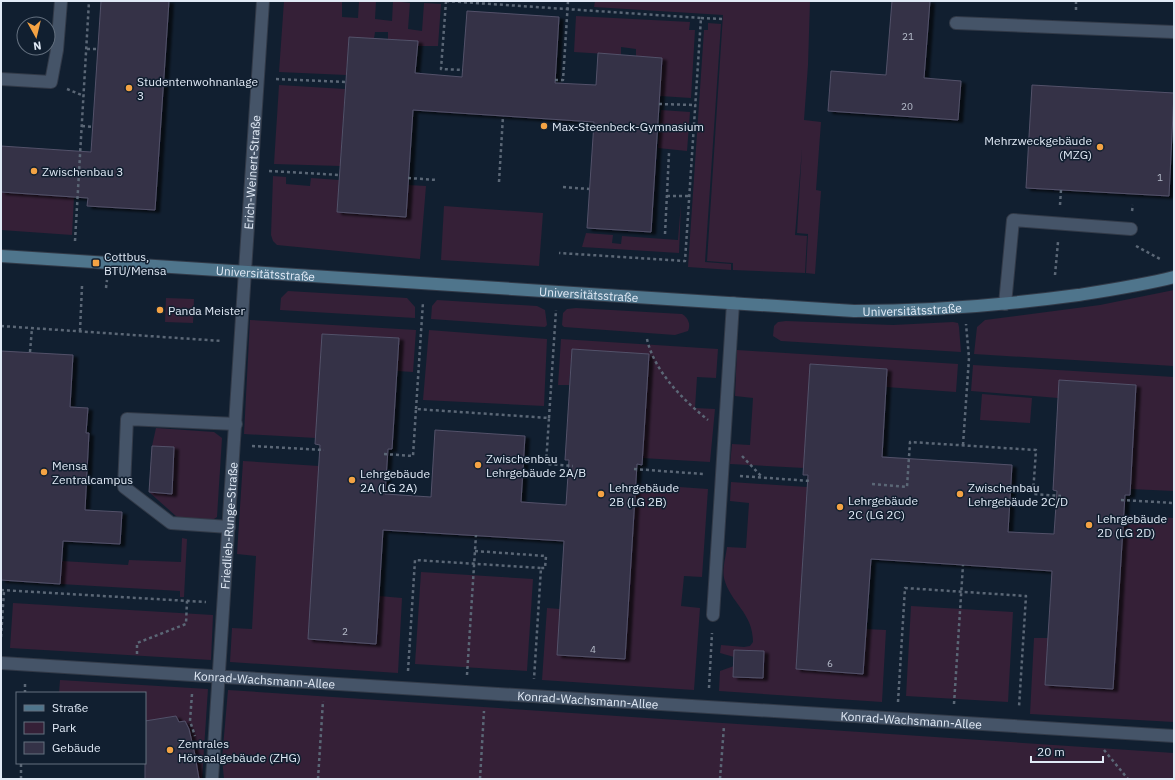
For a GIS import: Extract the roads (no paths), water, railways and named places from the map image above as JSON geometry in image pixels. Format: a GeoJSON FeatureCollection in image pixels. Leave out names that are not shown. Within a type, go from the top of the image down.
{"type":"FeatureCollection","features":[{"type":"Feature","properties":{"kind":"street"},"geometry":{"type":"LineString","coordinates":[[1,79],[51,82],[57,50],[61,1]]}},
{"type":"Feature","properties":{"kind":"street","name":"Erich-Weinert-Straße"},"geometry":{"type":"LineString","coordinates":[[245,271],[263,1]]}},
{"type":"Feature","properties":{"kind":"street"},"geometry":{"type":"LineString","coordinates":[[956,23],[1174,32]]}},
{"type":"Feature","properties":{"kind":"street"},"geometry":{"type":"LineString","coordinates":[[1005,304],[1013,220],[1131,229]]}},
{"type":"Feature","properties":{"kind":"street","name":"Universitätsstraße"},"geometry":{"type":"LineString","coordinates":[[1,256],[854,310],[911,311],[1005,304],[1092,292],[1174,277]]}},
{"type":"Feature","properties":{"kind":"street","name":"Friedlieb-Runge-Straße"},"geometry":{"type":"LineString","coordinates":[[212,779],[245,271]]}},
{"type":"Feature","properties":{"kind":"street"},"geometry":{"type":"LineString","coordinates":[[713,615],[733,303]]}},
{"type":"Feature","properties":{"kind":"street"},"geometry":{"type":"LineString","coordinates":[[229,528],[171,523],[124,488],[127,419],[236,424]]}},
{"type":"Feature","properties":{"kind":"street","name":"Konrad-Wachsmann-Allee"},"geometry":{"type":"LineString","coordinates":[[1,663],[1174,736]]}},
{"type":"Feature","properties":{"kind":"place","name":"Studentenwohnanlage 3"},"geometry":{"type":"Point","coordinates":[129,88]}},
{"type":"Feature","properties":{"kind":"place","name":"Max-Steenbeck-Gymnasium"},"geometry":{"type":"Point","coordinates":[544,126]}},
{"type":"Feature","properties":{"kind":"place","name":"Mehrzweckgebäude (MZG)"},"geometry":{"type":"Point","coordinates":[1100,147]}},
{"type":"Feature","properties":{"kind":"place","name":"Zwischenbau 3"},"geometry":{"type":"Point","coordinates":[34,171]}},
{"type":"Feature","properties":{"kind":"place","name":"Cottbus, BTU/Mensa"},"geometry":{"type":"Point","coordinates":[96,263]}},
{"type":"Feature","properties":{"kind":"place","name":"Panda Meister"},"geometry":{"type":"Point","coordinates":[160,310]}},
{"type":"Feature","properties":{"kind":"place","name":"Zwischenbau Lehrgebäude 2A/B"},"geometry":{"type":"Point","coordinates":[478,465]}},
{"type":"Feature","properties":{"kind":"place","name":"Mensa Zentralcampus"},"geometry":{"type":"Point","coordinates":[44,472]}},
{"type":"Feature","properties":{"kind":"place","name":"Lehrgebäude 2A (LG 2A)"},"geometry":{"type":"Point","coordinates":[352,480]}},
{"type":"Feature","properties":{"kind":"place","name":"Lehrgebäude 2B (LG 2B)"},"geometry":{"type":"Point","coordinates":[601,494]}},
{"type":"Feature","properties":{"kind":"place","name":"Zwischenbau Lehrgebäude 2C/D"},"geometry":{"type":"Point","coordinates":[960,494]}},
{"type":"Feature","properties":{"kind":"place","name":"Lehrgebäude 2C (LG 2C)"},"geometry":{"type":"Point","coordinates":[840,507]}},
{"type":"Feature","properties":{"kind":"place","name":"Lehrgebäude 2D (LG 2D)"},"geometry":{"type":"Point","coordinates":[1089,525]}},
{"type":"Feature","properties":{"kind":"place","name":"Zentrales Hörsaalgebäude (ZHG)"},"geometry":{"type":"Point","coordinates":[170,750]}}]}
